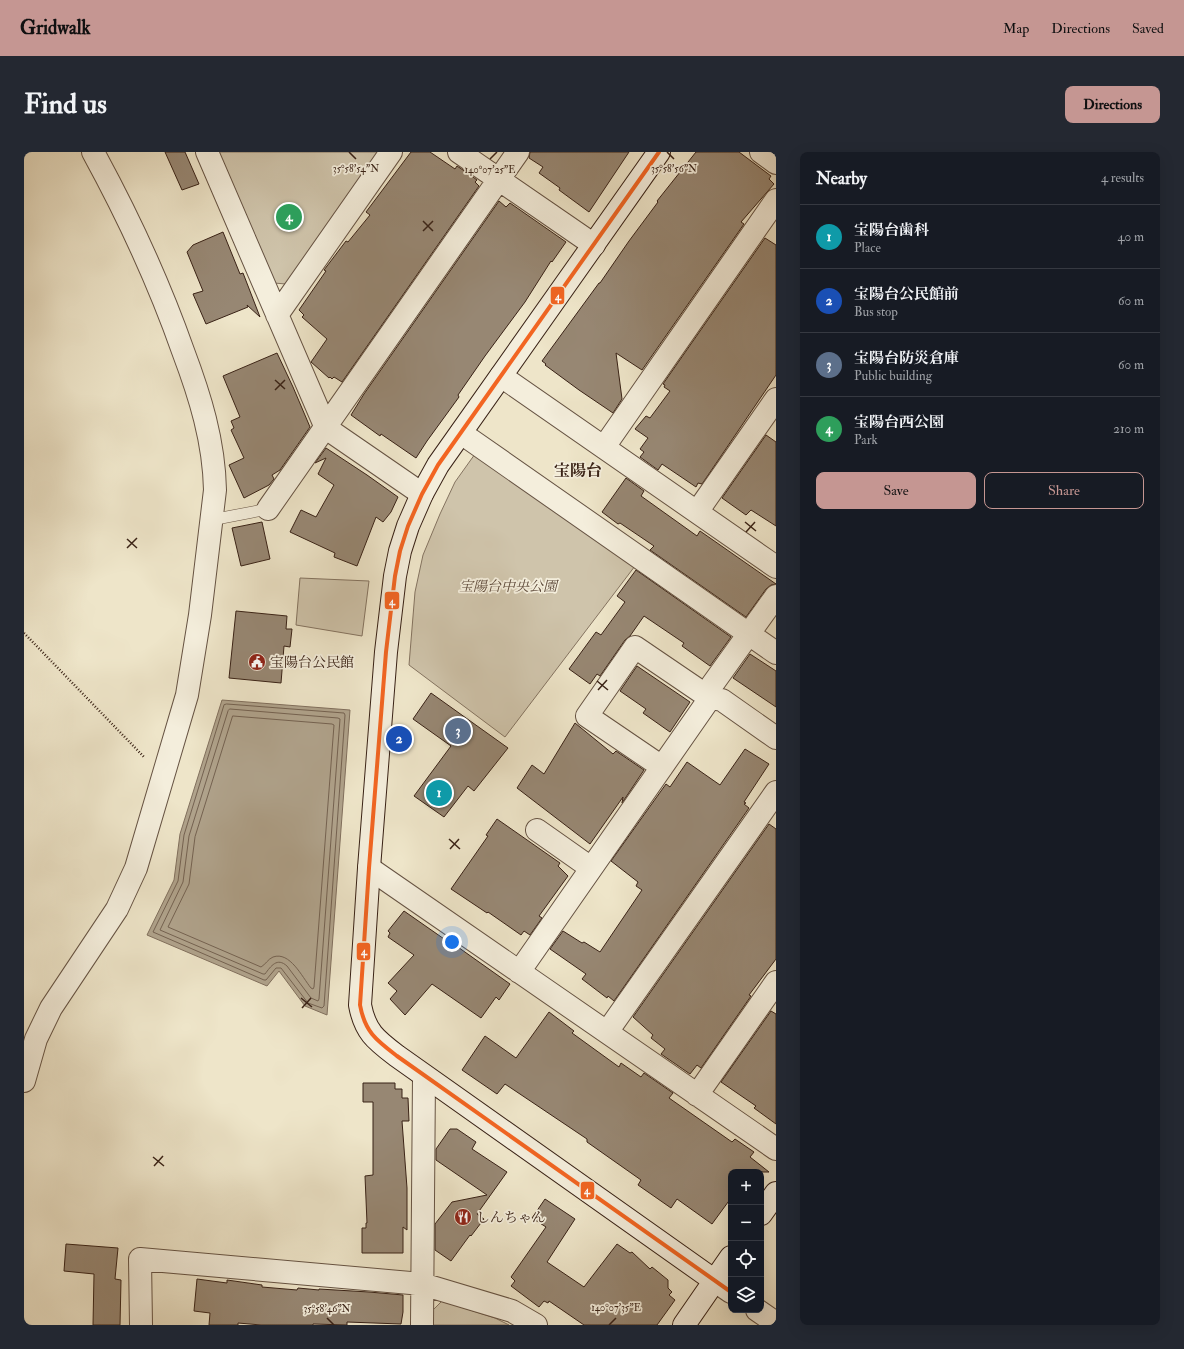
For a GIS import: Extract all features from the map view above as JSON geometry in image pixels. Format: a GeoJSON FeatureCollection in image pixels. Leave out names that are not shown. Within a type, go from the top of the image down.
{"type":"FeatureCollection","features":[{"type":"Feature","properties":{"kind":"street"},"geometry":{"type":"LineString","coordinates":[[24,1081],[36,1040],[51,1008],[117,909],[136,868],[187,695],[200,615],[215,490],[215,469],[208,427],[169,310],[136,236],[93,152]]}},
{"type":"Feature","properties":{"kind":"street"},"geometry":{"type":"LineString","coordinates":[[207,152],[326,428],[422,494]]}},
{"type":"Feature","properties":{"kind":"street"},"geometry":{"type":"LineString","coordinates":[[277,315],[391,152]]}},
{"type":"Feature","properties":{"kind":"street"},"geometry":{"type":"LineString","coordinates":[[459,152],[594,245]]}},
{"type":"Feature","properties":{"kind":"street"},"geometry":{"type":"LineString","coordinates":[[268,509],[518,152]]}},
{"type":"Feature","properties":{"kind":"street"},"geometry":{"type":"LineString","coordinates":[[659,152],[438,465],[422,494],[408,526],[400,551],[395,576],[386,652],[360,1005],[362,1019],[368,1030],[379,1042],[424,1076],[723,1286]]}},
{"type":"Feature","properties":{"kind":"street"},"geometry":{"type":"LineString","coordinates":[[761,152],[776,162]]}},
{"type":"Feature","properties":{"kind":"street"},"geometry":{"type":"LineString","coordinates":[[604,447],[776,200]]}},
{"type":"Feature","properties":{"kind":"street"},"geometry":{"type":"LineString","coordinates":[[501,376],[776,567]]}},
{"type":"Feature","properties":{"kind":"street"},"geometry":{"type":"LineString","coordinates":[[698,512],[776,399]]}},
{"type":"Feature","properties":{"kind":"street"},"geometry":{"type":"LineString","coordinates":[[461,433],[776,653]]}},
{"type":"Feature","properties":{"kind":"street"},"geometry":{"type":"LineString","coordinates":[[519,972],[710,698],[712,685],[776,596]]}},
{"type":"Feature","properties":{"kind":"street"},"geometry":{"type":"LineString","coordinates":[[662,767],[587,716],[636,647],[710,698],[722,700],[776,738]]}},
{"type":"Feature","properties":{"kind":"street"},"geometry":{"type":"LineString","coordinates":[[606,1032],[776,792]]}},
{"type":"Feature","properties":{"kind":"street"},"geometry":{"type":"LineString","coordinates":[[537,830],[591,868]]}},
{"type":"Feature","properties":{"kind":"street"},"geometry":{"type":"LineString","coordinates":[[369,868],[776,1149]]}},
{"type":"Feature","properties":{"kind":"street"},"geometry":{"type":"LineString","coordinates":[[697,1095],[776,982]]}},
{"type":"Feature","properties":{"kind":"street"},"geometry":{"type":"LineString","coordinates":[[422,1325],[424,1076]]}},
{"type":"Feature","properties":{"kind":"street"},"geometry":{"type":"LineString","coordinates":[[764,1210],[776,1193]]}},
{"type":"Feature","properties":{"kind":"street"},"geometry":{"type":"LineString","coordinates":[[141,1325],[140,1259],[422,1284],[512,1311],[536,1325]]}},
{"type":"Feature","properties":{"kind":"street"},"geometry":{"type":"LineString","coordinates":[[684,1325],[723,1286],[728,1268]]}},
{"type":"Feature","properties":{"kind":"street"},"geometry":{"type":"LineString","coordinates":[[761,1313],[776,1323]]}},
{"type":"Feature","properties":{"kind":"lane"},"geometry":{"type":"LineString","coordinates":[[211,520],[268,509]]}},
{"type":"Feature","properties":{"kind":"path"},"geometry":{"type":"LineString","coordinates":[[24,633],[163,776]]}},
{"type":"Feature","properties":{"kind":"green space"},"geometry":{"type":"Polygon","coordinates":[[[217,152],[379,152],[286,284],[274,283],[217,152]]]}},
{"type":"Feature","properties":{"kind":"green space","name":"宝陽台中央公園"},"geometry":{"type":"Polygon","coordinates":[[[475,454],[635,566],[505,737],[409,665],[415,592],[423,555],[455,482],[475,454]]]}},
{"type":"Feature","properties":{"kind":"green space"},"geometry":{"type":"Polygon","coordinates":[[[300,578],[369,581],[362,636],[296,625],[300,578]]]}},
{"type":"Feature","properties":{"kind":"green space"},"geometry":{"type":"Polygon","coordinates":[[[442,1301],[495,1318],[509,1325],[433,1325],[433,1310],[442,1301]]]}},
{"type":"Feature","properties":{"kind":"water"},"geometry":{"type":"Polygon","coordinates":[[[222,700],[350,710],[327,1015],[305,1006],[279,971],[267,986],[147,935],[174,880],[180,834],[222,700]]]}},
{"type":"Feature","properties":{"kind":"building"},"geometry":{"type":"Polygon","coordinates":[[[165,152],[185,152],[199,184],[182,190],[165,152]]]}},
{"type":"Feature","properties":{"kind":"building"},"geometry":{"type":"Polygon","coordinates":[[[411,152],[430,152],[455,169],[457,166],[469,174],[477,180],[475,182],[479,186],[342,382],[334,377],[332,379],[330,377],[329,378],[311,362],[327,339],[302,317],[304,315],[299,310],[326,271],[324,270],[346,241],[348,242],[370,215],[366,212],[411,152]]]}},
{"type":"Feature","properties":{"kind":"building"},"geometry":{"type":"Polygon","coordinates":[[[530,152],[629,152],[589,212],[539,173],[543,167],[529,158],[530,152]]]}},
{"type":"Feature","properties":{"kind":"building"},"geometry":{"type":"Polygon","coordinates":[[[696,152],[739,152],[771,176],[769,179],[774,184],[741,222],[744,224],[642,370],[616,353],[622,399],[613,413],[579,390],[545,365],[546,364],[542,361],[600,283],[658,202],[657,201],[696,152]]]}},
{"type":"Feature","properties":{"kind":"building"},"geometry":{"type":"Polygon","coordinates":[[[499,201],[506,207],[510,203],[566,242],[552,262],[551,261],[525,302],[485,356],[458,395],[459,397],[416,458],[381,434],[380,436],[351,415],[364,394],[499,201]]]}},
{"type":"Feature","properties":{"kind":"building"},"geometry":{"type":"Polygon","coordinates":[[[223,232],[240,274],[243,273],[260,317],[247,305],[248,307],[206,324],[193,294],[203,291],[187,252],[193,245],[223,232]]]}},
{"type":"Feature","properties":{"kind":"building"},"geometry":{"type":"Polygon","coordinates":[[[765,238],[776,245],[776,375],[702,484],[698,483],[696,487],[662,464],[658,470],[640,457],[644,452],[640,449],[648,438],[635,429],[646,416],[650,418],[670,391],[664,387],[665,385],[663,384],[765,238]]]}},
{"type":"Feature","properties":{"kind":"building"},"geometry":{"type":"Polygon","coordinates":[[[277,353],[310,427],[280,470],[272,475],[274,479],[269,485],[244,498],[229,465],[244,458],[231,430],[234,428],[231,421],[240,417],[223,376],[277,353]]]}},
{"type":"Feature","properties":{"kind":"building"},"geometry":{"type":"Polygon","coordinates":[[[766,435],[776,442],[776,526],[751,510],[746,515],[722,498],[766,435]]]}},
{"type":"Feature","properties":{"kind":"building"},"geometry":{"type":"Polygon","coordinates":[[[326,448],[398,497],[391,512],[383,522],[376,517],[357,566],[334,557],[335,553],[290,532],[301,510],[316,517],[334,485],[318,474],[326,458],[315,463],[326,448]]]}},
{"type":"Feature","properties":{"kind":"building"},"geometry":{"type":"Polygon","coordinates":[[[626,478],[644,491],[641,496],[697,536],[700,531],[776,584],[771,585],[766,589],[746,617],[650,550],[654,546],[620,523],[618,524],[602,512],[626,478]]]}},
{"type":"Feature","properties":{"kind":"building"},"geometry":{"type":"Polygon","coordinates":[[[262,522],[270,559],[241,566],[232,528],[262,522]]]}},
{"type":"Feature","properties":{"kind":"building"},"geometry":{"type":"Polygon","coordinates":[[[636,570],[731,637],[710,666],[682,646],[684,643],[644,616],[600,676],[597,674],[590,684],[569,669],[596,632],[601,635],[625,602],[617,596],[636,570]]]}},
{"type":"Feature","properties":{"kind":"building","name":"宝陽台公民館"},"geometry":{"type":"Polygon","coordinates":[[[236,611],[287,616],[286,629],[292,629],[290,647],[284,646],[281,683],[229,678],[236,611]]]}},
{"type":"Feature","properties":{"kind":"building"},"geometry":{"type":"Polygon","coordinates":[[[750,654],[776,671],[776,707],[733,678],[750,654]]]}},
{"type":"Feature","properties":{"kind":"building"},"geometry":{"type":"Polygon","coordinates":[[[637,666],[690,702],[670,732],[643,713],[646,709],[620,691],[637,666]]]}},
{"type":"Feature","properties":{"kind":"building"},"geometry":{"type":"Polygon","coordinates":[[[431,693],[508,748],[474,791],[468,786],[444,817],[414,796],[451,746],[413,719],[431,693]]]}},
{"type":"Feature","properties":{"kind":"building"},"geometry":{"type":"Polygon","coordinates":[[[575,723],[613,754],[616,751],[644,770],[622,803],[623,797],[590,844],[517,788],[532,765],[544,774],[575,723]]]}},
{"type":"Feature","properties":{"kind":"building"},"geometry":{"type":"Polygon","coordinates":[[[745,749],[769,764],[744,802],[746,803],[744,804],[749,808],[614,1001],[608,996],[607,998],[582,979],[586,974],[550,949],[563,931],[600,952],[642,890],[636,886],[638,882],[611,861],[666,784],[670,787],[687,762],[720,785],[745,749]]]}},
{"type":"Feature","properties":{"kind":"building"},"geometry":{"type":"Polygon","coordinates":[[[497,819],[560,863],[558,866],[568,876],[539,916],[542,918],[530,935],[524,931],[521,935],[451,889],[488,836],[486,835],[497,819]]]}},
{"type":"Feature","properties":{"kind":"building"},"geometry":{"type":"Polygon","coordinates":[[[769,824],[776,829],[776,959],[749,995],[751,996],[701,1068],[697,1065],[690,1074],[661,1054],[665,1049],[651,1038],[653,1035],[633,1017],[769,824]]]}},
{"type":"Feature","properties":{"kind":"building"},"geometry":{"type":"Polygon","coordinates":[[[404,911],[510,984],[499,1000],[496,997],[481,1018],[432,984],[405,1015],[390,999],[397,991],[388,983],[414,955],[388,937],[390,933],[388,931],[404,911]]]}},
{"type":"Feature","properties":{"kind":"building"},"geometry":{"type":"Polygon","coordinates":[[[771,1011],[776,1014],[776,1124],[754,1108],[756,1106],[721,1082],[771,1011]]]}},
{"type":"Feature","properties":{"kind":"building"},"geometry":{"type":"Polygon","coordinates":[[[549,1012],[574,1031],[572,1033],[619,1067],[621,1063],[641,1077],[644,1073],[673,1093],[669,1098],[732,1142],[735,1139],[754,1152],[750,1157],[769,1172],[764,1172],[764,1169],[728,1169],[728,1202],[712,1224],[677,1199],[671,1208],[638,1185],[641,1180],[587,1142],[587,1139],[505,1084],[497,1094],[462,1070],[485,1036],[516,1058],[549,1012]]]}},
{"type":"Feature","properties":{"kind":"building"},"geometry":{"type":"Polygon","coordinates":[[[363,1083],[395,1083],[395,1089],[402,1089],[402,1098],[408,1098],[409,1121],[402,1121],[407,1188],[407,1230],[403,1227],[403,1253],[362,1253],[362,1228],[366,1228],[367,1223],[365,1176],[373,1175],[373,1102],[363,1102],[363,1083]]]}},
{"type":"Feature","properties":{"kind":"building"},"geometry":{"type":"Polygon","coordinates":[[[450,1129],[457,1129],[476,1142],[472,1149],[507,1172],[477,1214],[484,1219],[451,1261],[435,1250],[435,1224],[452,1202],[487,1195],[436,1160],[436,1149],[450,1129]]]}},
{"type":"Feature","properties":{"kind":"building"},"geometry":{"type":"Polygon","coordinates":[[[545,1199],[575,1219],[547,1262],[584,1287],[617,1244],[630,1253],[632,1252],[650,1269],[652,1267],[668,1280],[668,1288],[672,1292],[669,1295],[675,1300],[657,1325],[584,1325],[549,1301],[548,1303],[544,1301],[539,1307],[511,1286],[515,1281],[511,1277],[546,1227],[532,1218],[545,1199]]]}},
{"type":"Feature","properties":{"kind":"building"},"geometry":{"type":"Polygon","coordinates":[[[66,1244],[118,1248],[115,1279],[121,1280],[120,1325],[93,1325],[94,1274],[64,1271],[66,1244]]]}},
{"type":"Feature","properties":{"kind":"building"},"geometry":{"type":"Polygon","coordinates":[[[197,1279],[227,1283],[227,1280],[262,1285],[262,1287],[297,1290],[298,1288],[403,1295],[401,1324],[347,1322],[347,1325],[261,1325],[238,1323],[238,1325],[209,1325],[210,1313],[194,1311],[197,1279]]]}},
{"type":"Feature","properties":{"kind":"transit line","name":"4"},"geometry":{"type":"LineString","coordinates":[[659,152],[438,465],[422,494],[408,526],[400,551],[395,576],[386,652],[360,1005],[365,1022],[372,1035],[397,1056],[728,1290]]}},
{"type":"Feature","properties":{"kind":"place","name":"宝陽台西公園"},"geometry":{"type":"Point","coordinates":[289,217]}},
{"type":"Feature","properties":{"kind":"place","name":"宝陽台公民館"},"geometry":{"type":"Point","coordinates":[257,662]}},
{"type":"Feature","properties":{"kind":"place","name":"宝陽台防災倉庫"},"geometry":{"type":"Point","coordinates":[458,731]}},
{"type":"Feature","properties":{"kind":"place","name":"宝陽台公民館前"},"geometry":{"type":"Point","coordinates":[399,739]}},
{"type":"Feature","properties":{"kind":"place","name":"宝陽台歯科"},"geometry":{"type":"Point","coordinates":[439,793]}},
{"type":"Feature","properties":{"kind":"place","name":"しんちゃん"},"geometry":{"type":"Point","coordinates":[463,1217]}},
{"type":"Feature","properties":{"kind":"district","name":"宝陽台"},"geometry":{"type":"Point","coordinates":[578,471]}}]}
